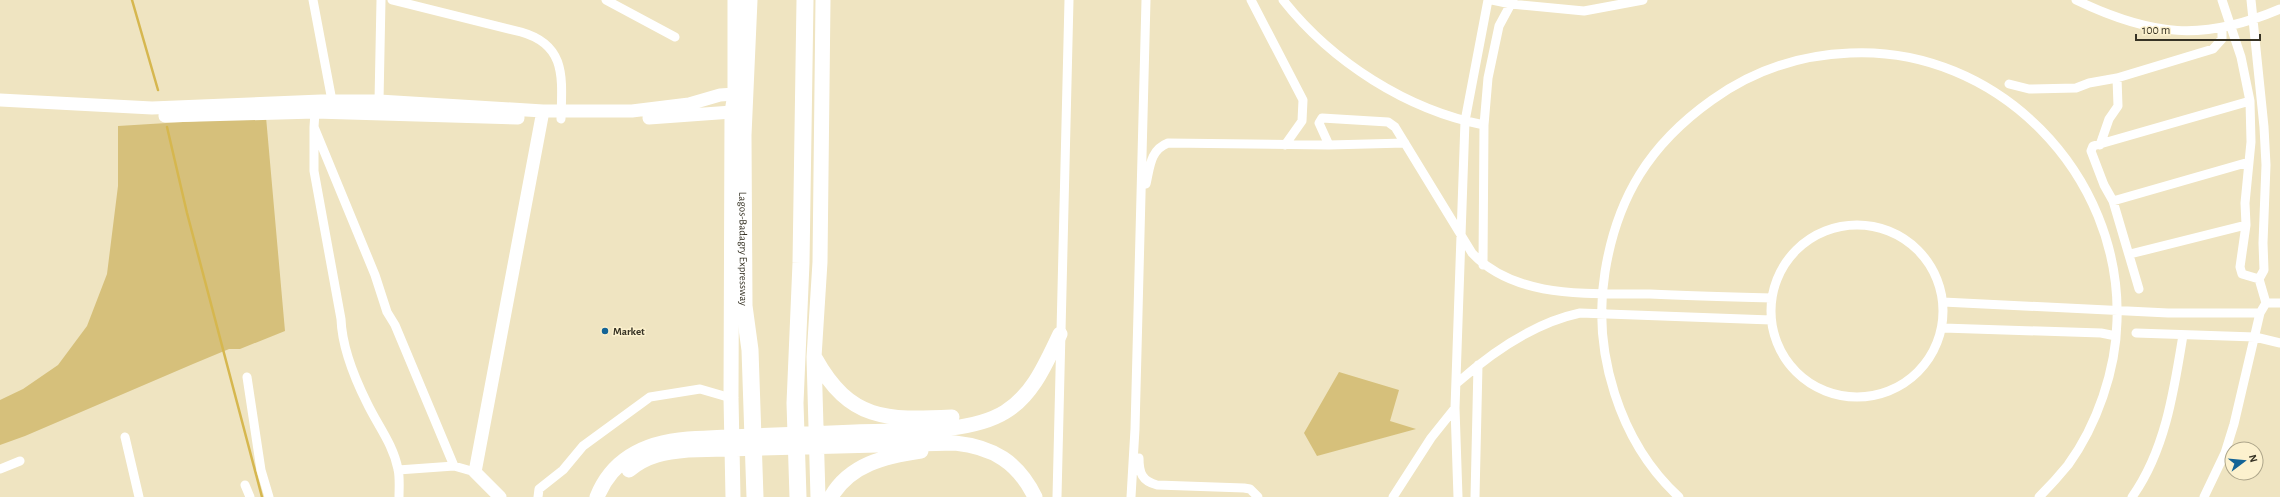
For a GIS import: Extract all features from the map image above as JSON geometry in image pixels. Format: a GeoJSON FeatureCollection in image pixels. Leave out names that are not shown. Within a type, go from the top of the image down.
{"type":"FeatureCollection","features":[{"type":"Feature","properties":{"kind":"highway","name":"Lagos-Badagry Expressway"},"geometry":{"type":"LineString","coordinates":[[749,0],[743,135],[744,306],[750,350],[755,497]]}},
{"type":"Feature","properties":{"kind":"highway"},"geometry":{"type":"LineString","coordinates":[[798,497],[795,403],[802,263],[805,0]]}},
{"type":"Feature","properties":{"kind":"main road","name":"Lagos-Badagry Expressway"},"geometry":{"type":"LineString","coordinates":[[733,497],[731,398],[732,112],[735,94],[735,0]]}},
{"type":"Feature","properties":{"kind":"main road"},"geometry":{"type":"LineString","coordinates":[[818,497],[814,357],[820,262],[823,0]]}},
{"type":"Feature","properties":{"kind":"main road"},"geometry":{"type":"LineString","coordinates":[[607,497],[626,472],[644,459],[658,454],[688,450],[922,436],[990,419],[1013,406],[1035,383],[1060,334]]}},
{"type":"Feature","properties":{"kind":"main road"},"geometry":{"type":"LineString","coordinates":[[814,357],[830,383],[850,402],[863,410],[891,417],[956,417],[976,413],[998,405],[1035,383]]}},
{"type":"Feature","properties":{"kind":"main road"},"geometry":{"type":"LineString","coordinates":[[597,497],[600,488],[620,463],[642,449],[657,443],[688,438],[922,436],[989,450],[1011,465],[1034,494]]}},
{"type":"Feature","properties":{"kind":"main road"},"geometry":{"type":"LineString","coordinates":[[831,497],[847,476],[858,468],[886,458],[928,451],[972,454],[1005,470],[1034,494]]}},
{"type":"Feature","properties":{"kind":"street"},"geometry":{"type":"LineString","coordinates":[[314,0],[332,107]]}},
{"type":"Feature","properties":{"kind":"street"},"geometry":{"type":"LineString","coordinates":[[381,0],[386,106]]}},
{"type":"Feature","properties":{"kind":"street"},"geometry":{"type":"LineString","coordinates":[[392,0],[535,36],[557,57],[561,67],[561,115]]}},
{"type":"Feature","properties":{"kind":"street"},"geometry":{"type":"LineString","coordinates":[[606,0],[675,37]]}},
{"type":"Feature","properties":{"kind":"street"},"geometry":{"type":"LineString","coordinates":[[1056,497],[1069,0]]}},
{"type":"Feature","properties":{"kind":"street"},"geometry":{"type":"LineString","coordinates":[[1131,497],[1135,429],[1146,0]]}},
{"type":"Feature","properties":{"kind":"street"},"geometry":{"type":"LineString","coordinates":[[1251,0],[1304,100],[1302,120],[1285,145]]}},
{"type":"Feature","properties":{"kind":"street"},"geometry":{"type":"LineString","coordinates":[[1283,0],[1300,22],[1337,55],[1375,81],[1419,104],[1465,121],[1484,125]]}},
{"type":"Feature","properties":{"kind":"street"},"geometry":{"type":"LineString","coordinates":[[1458,497],[1455,408],[1465,121],[1488,0]]}},
{"type":"Feature","properties":{"kind":"street"},"geometry":{"type":"LineString","coordinates":[[1492,0],[1584,11],[1643,0]]}},
{"type":"Feature","properties":{"kind":"street"},"geometry":{"type":"LineString","coordinates":[[2076,0],[2103,13],[2134,24],[2167,29],[2197,31],[2232,26],[2254,20],[2280,9]]}},
{"type":"Feature","properties":{"kind":"street"},"geometry":{"type":"LineString","coordinates":[[2222,0],[2232,26],[2250,101],[2251,142],[2246,225],[2240,267],[2242,274],[2259,279]]}},
{"type":"Feature","properties":{"kind":"street"},"geometry":{"type":"LineString","coordinates":[[2204,497],[2225,453],[2234,424],[2260,313],[2266,303],[2259,279],[2264,270],[2263,243],[2266,165],[2264,127],[2251,0]]}},
{"type":"Feature","properties":{"kind":"street"},"geometry":{"type":"LineString","coordinates":[[1483,265],[1484,125],[1488,78],[1499,26],[1512,2]]}},
{"type":"Feature","properties":{"kind":"street"},"geometry":{"type":"LineString","coordinates":[[2009,84],[2029,89],[2076,88],[2089,83],[2117,78],[2213,49],[2222,39],[2222,28]]}},
{"type":"Feature","properties":{"kind":"street"},"geometry":{"type":"LineString","coordinates":[[1679,497],[1668,488],[1644,456],[1625,423],[1612,385],[1601,314],[1601,293],[1609,244],[1623,205],[1640,173],[1666,138],[1698,110],[1727,89],[1774,66],[1827,54],[1869,52],[1911,56],[1952,69],[2003,97],[2025,113],[2046,134],[2066,158],[2084,186],[2106,238],[2114,273],[2117,311],[2116,336],[2111,367],[2096,414],[2067,465],[2039,497]]}},
{"type":"Feature","properties":{"kind":"street"},"geometry":{"type":"LineString","coordinates":[[2100,146],[2109,119],[2118,106],[2117,78]]}},
{"type":"Feature","properties":{"kind":"street"},"geometry":{"type":"LineString","coordinates":[[0,100],[152,108],[386,106],[561,115],[656,110],[689,104],[720,95],[735,94]]}},
{"type":"Feature","properties":{"kind":"street"},"geometry":{"type":"LineString","coordinates":[[2139,289],[2130,254],[2113,201],[2104,186],[2092,151],[2092,146],[2100,146],[2250,101]]}},
{"type":"Feature","properties":{"kind":"street"},"geometry":{"type":"LineString","coordinates":[[0,106],[111,116],[315,112],[332,107]]}},
{"type":"Feature","properties":{"kind":"street"},"geometry":{"type":"LineString","coordinates":[[315,112],[314,171],[341,319],[342,334],[347,354],[367,404],[382,427],[398,470],[399,497]]}},
{"type":"Feature","properties":{"kind":"street"},"geometry":{"type":"LineString","coordinates":[[561,115],[629,119],[732,112]]}},
{"type":"Feature","properties":{"kind":"street"},"geometry":{"type":"LineString","coordinates":[[475,472],[526,195],[543,115]]}},
{"type":"Feature","properties":{"kind":"street"},"geometry":{"type":"LineString","coordinates":[[1329,145],[1319,123],[1322,118],[1388,122],[1395,127],[1472,253],[1483,265],[1497,274],[1541,288],[1562,292],[1772,298]]}},
{"type":"Feature","properties":{"kind":"street"},"geometry":{"type":"LineString","coordinates":[[314,127],[375,275],[387,312],[395,325],[454,466]]}},
{"type":"Feature","properties":{"kind":"street"},"geometry":{"type":"LineString","coordinates":[[1141,201],[1152,156],[1160,146],[1168,143],[1285,145],[1405,144]]}},
{"type":"Feature","properties":{"kind":"street"},"geometry":{"type":"LineString","coordinates":[[2113,201],[2249,162]]}},
{"type":"Feature","properties":{"kind":"street"},"geometry":{"type":"LineString","coordinates":[[1859,225],[1885,230],[1896,234],[1908,242],[1926,258],[1936,275],[1943,302],[1943,328],[1938,342],[1926,365],[1896,390],[1875,396],[1851,398],[1824,392],[1797,373],[1778,348],[1771,320],[1772,298],[1778,277],[1789,259],[1800,247],[1814,236],[1830,229],[1859,225]]}},
{"type":"Feature","properties":{"kind":"street"},"geometry":{"type":"LineString","coordinates":[[2130,254],[2246,225]]}},
{"type":"Feature","properties":{"kind":"street"},"geometry":{"type":"LineString","coordinates":[[1943,302],[2168,313],[2260,313]]}},
{"type":"Feature","properties":{"kind":"street"},"geometry":{"type":"LineString","coordinates":[[2266,303],[2280,303]]}},
{"type":"Feature","properties":{"kind":"street"},"geometry":{"type":"LineString","coordinates":[[1457,383],[1478,365],[1514,341],[1556,320],[1580,313],[1771,320]]}},
{"type":"Feature","properties":{"kind":"street"},"geometry":{"type":"LineString","coordinates":[[1943,328],[2101,333],[2116,336]]}},
{"type":"Feature","properties":{"kind":"street"},"geometry":{"type":"LineString","coordinates":[[2136,333],[2183,336],[2255,337],[2280,343]]}},
{"type":"Feature","properties":{"kind":"street"},"geometry":{"type":"LineString","coordinates":[[2132,497],[2142,483],[2160,442],[2174,392],[2183,336]]}},
{"type":"Feature","properties":{"kind":"street"},"geometry":{"type":"LineString","coordinates":[[1475,497],[1478,365]]}},
{"type":"Feature","properties":{"kind":"street"},"geometry":{"type":"LineString","coordinates":[[247,377],[261,470],[269,497]]}},
{"type":"Feature","properties":{"kind":"street"},"geometry":{"type":"LineString","coordinates":[[538,497],[539,489],[563,470],[583,446],[650,397],[700,389],[731,398]]}},
{"type":"Feature","properties":{"kind":"street"},"geometry":{"type":"LineString","coordinates":[[1393,497],[1431,438],[1455,408]]}},
{"type":"Feature","properties":{"kind":"street"},"geometry":{"type":"LineString","coordinates":[[1135,429],[1140,472],[1148,483],[1157,485],[1244,488],[1250,490],[1258,497]]}},
{"type":"Feature","properties":{"kind":"street"},"geometry":{"type":"LineString","coordinates":[[125,437],[140,497]]}},
{"type":"Feature","properties":{"kind":"street"},"geometry":{"type":"LineString","coordinates":[[0,469],[20,461]]}},
{"type":"Feature","properties":{"kind":"street"},"geometry":{"type":"LineString","coordinates":[[398,470],[454,466],[475,472],[500,497]]}},
{"type":"Feature","properties":{"kind":"street"},"geometry":{"type":"LineString","coordinates":[[245,485],[250,497]]}},
{"type":"Feature","properties":{"kind":"shaded area"},"geometry":{"type":"Polygon","coordinates":[[[266,117],[285,331],[240,349],[229,349],[25,436],[0,445],[0,400],[23,389],[58,365],[87,326],[107,274],[118,186],[118,126],[266,117]]]}},
{"type":"Feature","properties":{"kind":"shaded area"},"geometry":{"type":"Polygon","coordinates":[[[1339,372],[1399,390],[1390,421],[1416,429],[1317,456],[1304,433],[1339,372]]]}},
{"type":"Feature","properties":{"kind":"waterway"},"geometry":{"type":"LineString","coordinates":[[132,0],[158,90]]}},
{"type":"Feature","properties":{"kind":"waterway"},"geometry":{"type":"LineString","coordinates":[[167,127],[187,213],[262,497]]}},
{"type":"Feature","properties":{"kind":"place","name":"Market"},"geometry":{"type":"Point","coordinates":[605,331]}}]}
